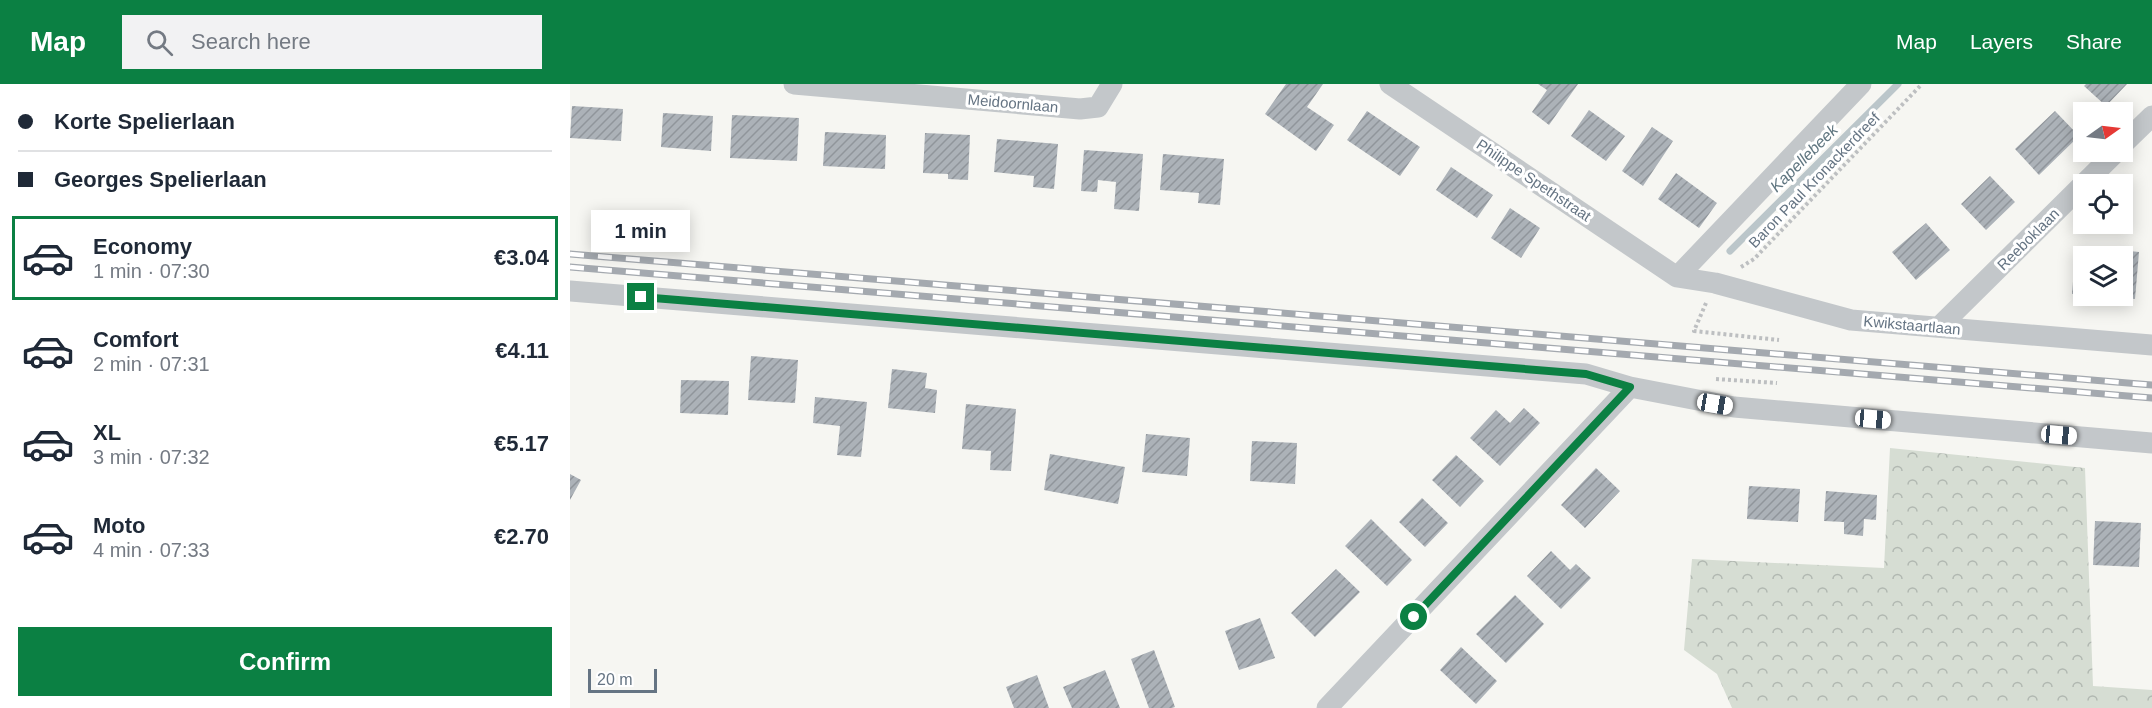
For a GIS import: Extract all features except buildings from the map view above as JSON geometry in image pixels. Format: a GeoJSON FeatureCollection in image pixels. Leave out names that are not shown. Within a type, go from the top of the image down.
{"type":"FeatureCollection","features":[{"type":"Feature","properties":{"kind":"street","name":"Meidoornlaan"},"geometry":{"type":"LineString","coordinates":[[794,84],[1080,109],[1098,107],[1112,84]]}},
{"type":"Feature","properties":{"kind":"street","name":"Philippe Spethstraat"},"geometry":{"type":"LineString","coordinates":[[1390,84],[1677,277]]}},
{"type":"Feature","properties":{"kind":"street"},"geometry":{"type":"LineString","coordinates":[[1677,277],[1861,84]]}},
{"type":"Feature","properties":{"kind":"street"},"geometry":{"type":"LineString","coordinates":[[2133,134],[2152,116]]}},
{"type":"Feature","properties":{"kind":"street","name":"Reeboklaan"},"geometry":{"type":"LineString","coordinates":[[1939,327],[2106,162]]}},
{"type":"Feature","properties":{"kind":"street","name":"Kwikstaartlaan"},"geometry":{"type":"LineString","coordinates":[[1677,277],[1715,283],[1851,320],[2152,345]]}},
{"type":"Feature","properties":{"kind":"street"},"geometry":{"type":"LineString","coordinates":[[570,291],[1586,374],[1630,387],[1734,407],[2152,443]]}},
{"type":"Feature","properties":{"kind":"street"},"geometry":{"type":"LineString","coordinates":[[1327,708],[1630,387]]}},
{"type":"Feature","properties":{"kind":"path","name":"Baron Paul Kronackerdreef"},"geometry":{"type":"LineString","coordinates":[[1715,283],[1754,259],[1922,84]]}},
{"type":"Feature","properties":{"kind":"path"},"geometry":{"type":"LineString","coordinates":[[1715,283],[1694,331],[1779,339]]}},
{"type":"Feature","properties":{"kind":"green space"},"geometry":{"type":"Polygon","coordinates":[[[1890,448],[2085,468],[2093,686],[2152,690],[2152,708],[1732,708],[1717,674],[1684,650],[1692,559],[1884,568],[1890,448]]]}},
{"type":"Feature","properties":{"kind":"waterway","name":"Kapellebeek"},"geometry":{"type":"LineString","coordinates":[[1730,251],[1898,84]]}},
{"type":"Feature","properties":{"kind":"railway"},"geometry":{"type":"LineString","coordinates":[[570,254],[2152,385]]}},
{"type":"Feature","properties":{"kind":"railway"},"geometry":{"type":"LineString","coordinates":[[570,267],[2152,398]]}},
{"type":"Feature","properties":{"kind":"route"},"geometry":{"type":"LineString","coordinates":[[641,297],[1586,374],[1630,387],[1414,617]]}}]}
